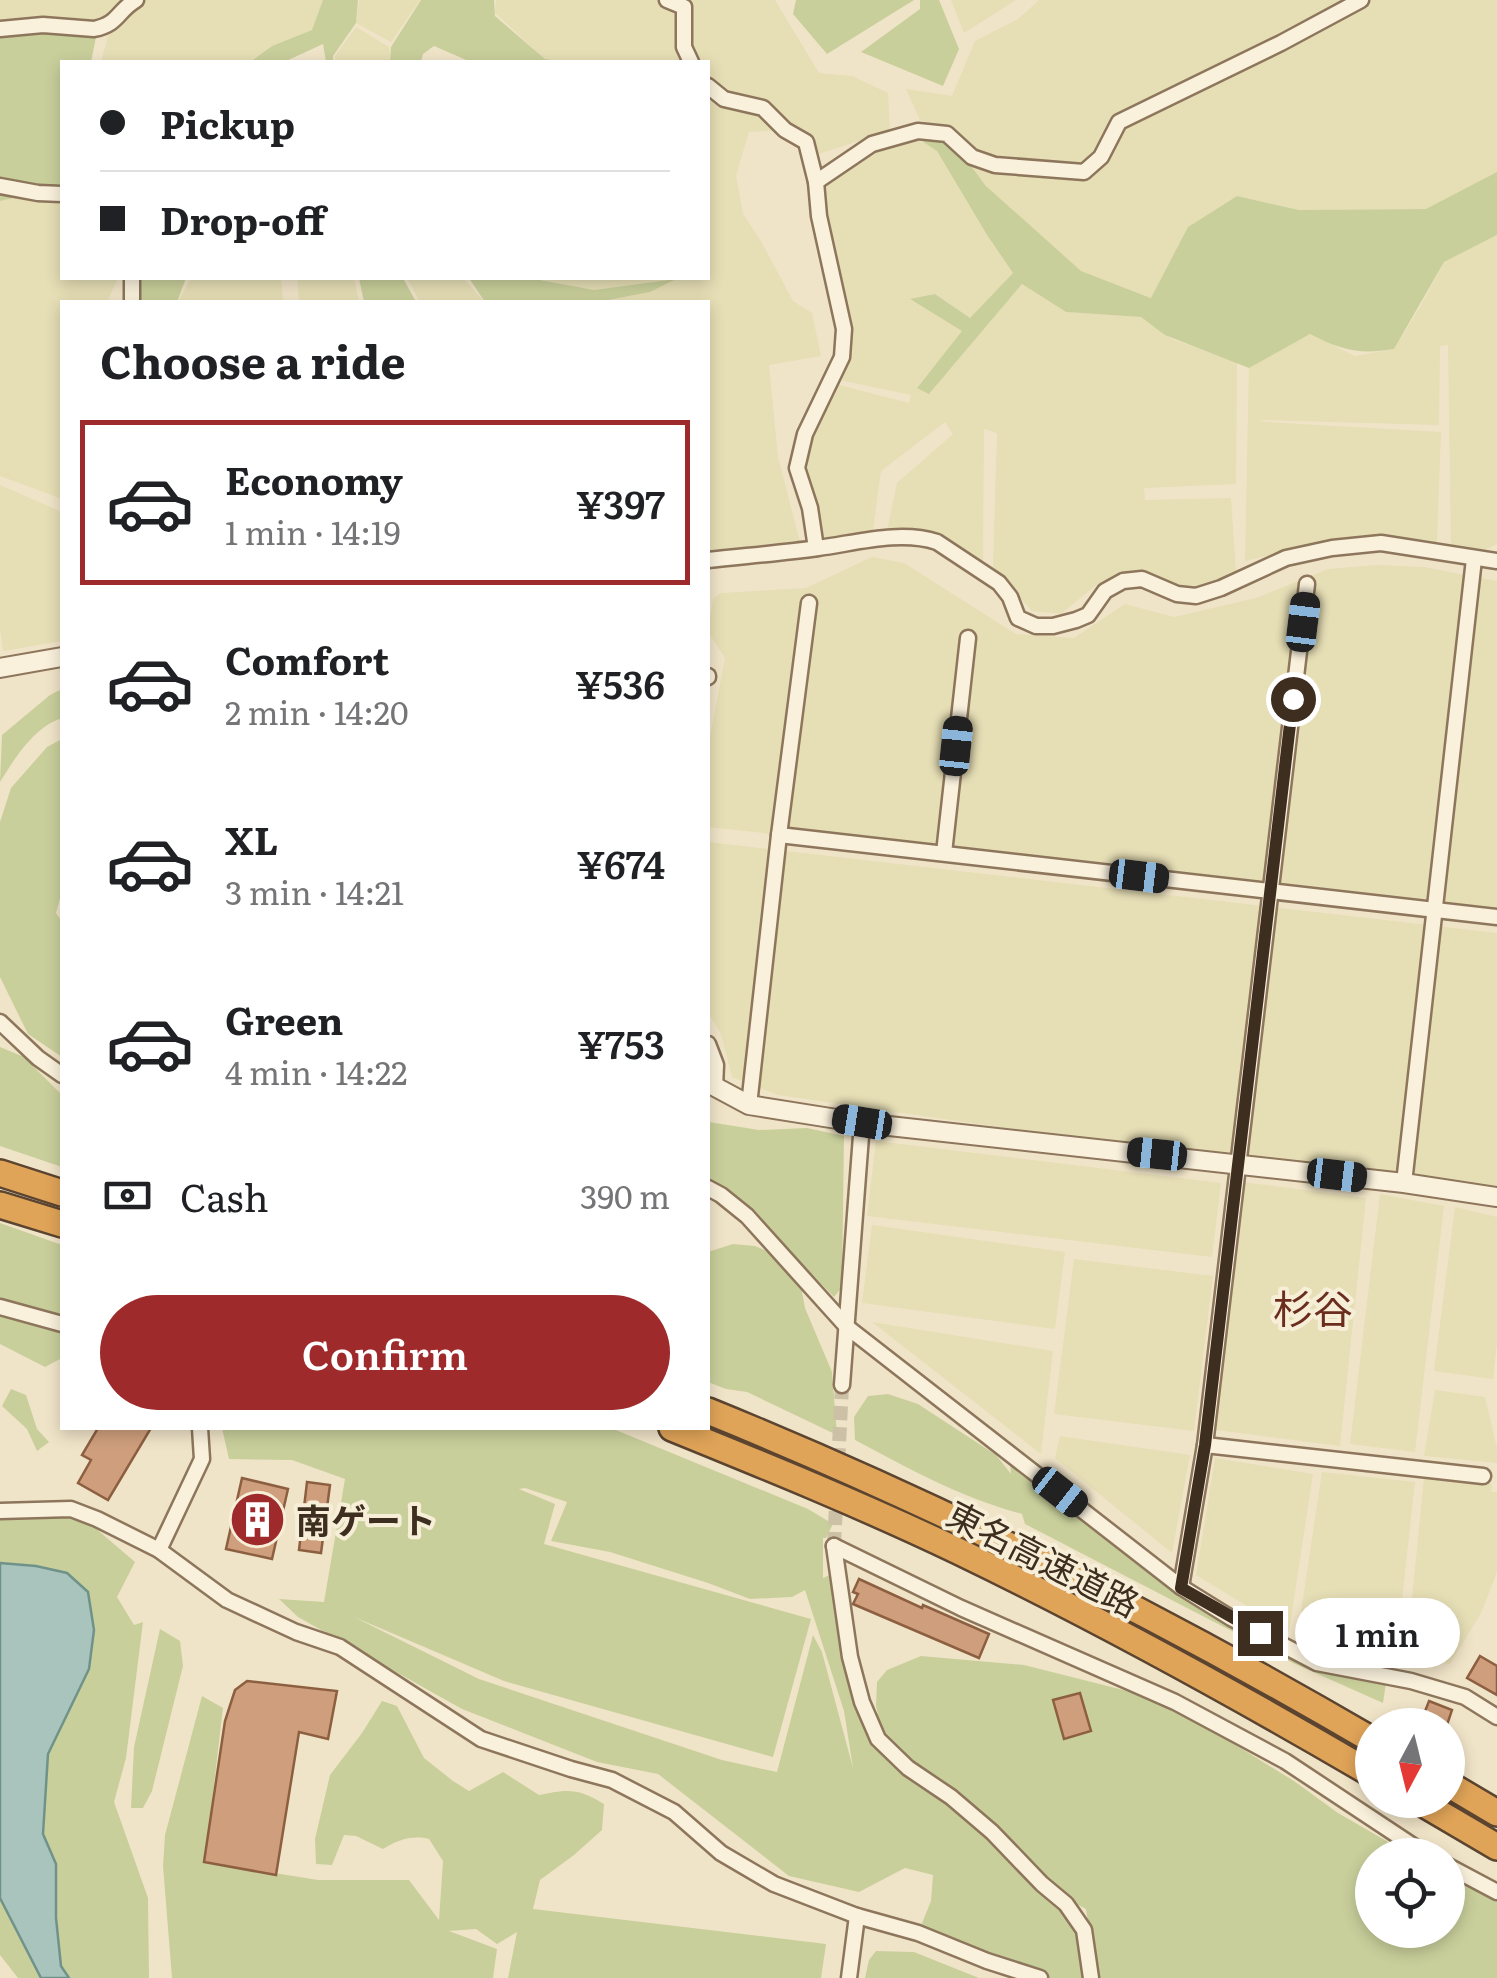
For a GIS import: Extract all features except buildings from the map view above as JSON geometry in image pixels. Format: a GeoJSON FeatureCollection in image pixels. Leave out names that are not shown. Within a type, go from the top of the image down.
{"type":"FeatureCollection","features":[{"type":"Feature","properties":{"kind":"highway"},"geometry":{"type":"LineString","coordinates":[[0,1174],[60,1191]]}},
{"type":"Feature","properties":{"kind":"highway"},"geometry":{"type":"LineString","coordinates":[[0,1204],[60,1223]]}},
{"type":"Feature","properties":{"kind":"highway","name":"東名高速道路"},"geometry":{"type":"LineString","coordinates":[[710,1412],[969,1524],[1141,1611],[1355,1731]]}},
{"type":"Feature","properties":{"kind":"highway","name":"東名高速道路"},"geometry":{"type":"LineString","coordinates":[[677,1430],[812,1485],[957,1551],[1128,1638],[1355,1765]]}},
{"type":"Feature","properties":{"kind":"highway"},"geometry":{"type":"LineString","coordinates":[[1465,1794],[1497,1813]]}},
{"type":"Feature","properties":{"kind":"highway"},"geometry":{"type":"LineString","coordinates":[[1448,1818],[1497,1847]]}},
{"type":"Feature","properties":{"kind":"street"},"geometry":{"type":"LineString","coordinates":[[0,29],[44,25],[94,29],[116,20],[136,0]]}},
{"type":"Feature","properties":{"kind":"street"},"geometry":{"type":"LineString","coordinates":[[667,0],[684,8],[684,47],[690,60]]}},
{"type":"Feature","properties":{"kind":"street"},"geometry":{"type":"LineString","coordinates":[[816,182],[872,144],[918,131],[947,134],[972,157],[995,165],[1084,172],[1101,157],[1119,122],[1362,0]]}},
{"type":"Feature","properties":{"kind":"street"},"geometry":{"type":"LineString","coordinates":[[710,88],[724,100],[763,108],[785,130],[806,142],[816,182],[819,216],[844,329],[842,356],[805,434],[797,468],[810,508],[816,548]]}},
{"type":"Feature","properties":{"kind":"street"},"geometry":{"type":"LineString","coordinates":[[0,186],[60,194]]}},
{"type":"Feature","properties":{"kind":"street"},"geometry":{"type":"LineString","coordinates":[[710,560],[881,538],[927,538],[999,582],[1018,618],[1036,626],[1053,626],[1088,615],[1106,591],[1123,581],[1142,579],[1177,594],[1196,596],[1286,558],[1332,548],[1381,543],[1497,561]]}},
{"type":"Feature","properties":{"kind":"street"},"geometry":{"type":"LineString","coordinates":[[1404,1182],[1474,559]]}},
{"type":"Feature","properties":{"kind":"street"},"geometry":{"type":"LineString","coordinates":[[1181,1588],[1205,1445],[1307,584]]}},
{"type":"Feature","properties":{"kind":"street"},"geometry":{"type":"LineString","coordinates":[[749,1105],[809,604]]}},
{"type":"Feature","properties":{"kind":"street"},"geometry":{"type":"LineString","coordinates":[[944,853],[968,638]]}},
{"type":"Feature","properties":{"kind":"street"},"geometry":{"type":"LineString","coordinates":[[0,668],[60,657]]}},
{"type":"Feature","properties":{"kind":"street"},"geometry":{"type":"LineString","coordinates":[[779,834],[1497,916]]}},
{"type":"Feature","properties":{"kind":"street"},"geometry":{"type":"LineString","coordinates":[[0,1022],[60,1074]]}},
{"type":"Feature","properties":{"kind":"street"},"geometry":{"type":"LineString","coordinates":[[710,1049],[716,1064],[711,1085],[749,1105],[862,1122],[1404,1182],[1497,1197]]}},
{"type":"Feature","properties":{"kind":"street"},"geometry":{"type":"LineString","coordinates":[[842,1385],[862,1122]]}},
{"type":"Feature","properties":{"kind":"street"},"geometry":{"type":"LineString","coordinates":[[710,1189],[747,1216],[848,1328],[1181,1588],[1317,1663],[1465,1696],[1497,1717]]}},
{"type":"Feature","properties":{"kind":"street"},"geometry":{"type":"LineString","coordinates":[[0,1308],[60,1323]]}},
{"type":"Feature","properties":{"kind":"street"},"geometry":{"type":"LineString","coordinates":[[160,1550],[202,1459],[200,1430]]}},
{"type":"Feature","properties":{"kind":"street"},"geometry":{"type":"LineString","coordinates":[[1205,1445],[1483,1476]]}},
{"type":"Feature","properties":{"kind":"street"},"geometry":{"type":"LineString","coordinates":[[0,1511],[72,1509],[98,1519],[160,1550],[228,1600],[296,1632],[340,1647],[481,1739],[612,1780],[674,1812],[721,1853],[774,1884],[1040,1978]]}},
{"type":"Feature","properties":{"kind":"street"},"geometry":{"type":"LineString","coordinates":[[1091,1978],[1084,1930],[1066,1904],[992,1832],[908,1768],[878,1739],[862,1702],[850,1657],[834,1546],[961,1608],[1175,1702],[1285,1761],[1401,1838]]}},
{"type":"Feature","properties":{"kind":"street"},"geometry":{"type":"LineString","coordinates":[[1465,1875],[1497,1892]]}},
{"type":"Feature","properties":{"kind":"street"},"geometry":{"type":"LineString","coordinates":[[849,1978],[858,1916]]}},
{"type":"Feature","properties":{"kind":"shaded area"},"geometry":{"type":"Polygon","coordinates":[[[0,0],[122,0],[122,7],[96,21],[44,20],[0,25],[0,0]]]}},
{"type":"Feature","properties":{"kind":"shaded area"},"geometry":{"type":"Polygon","coordinates":[[[147,0],[323,0],[313,30],[272,46],[252,60],[102,60],[108,36],[147,0]]]}},
{"type":"Feature","properties":{"kind":"shaded area"},"geometry":{"type":"Polygon","coordinates":[[[359,0],[420,0],[391,42],[356,23],[359,0]]]}},
{"type":"Feature","properties":{"kind":"shaded area"},"geometry":{"type":"Polygon","coordinates":[[[496,0],[775,0],[819,73],[852,76],[888,93],[890,131],[809,157],[785,130],[749,132],[736,175],[743,214],[793,301],[812,313],[821,356],[769,365],[778,457],[800,542],[710,550],[710,300],[608,300],[650,292],[672,280],[710,280],[710,60],[545,59],[495,13],[496,0]]]}},
{"type":"Feature","properties":{"kind":"shaded area"},"geometry":{"type":"Polygon","coordinates":[[[951,0],[1016,0],[964,33],[951,0]]]}},
{"type":"Feature","properties":{"kind":"shaded area"},"geometry":{"type":"Polygon","coordinates":[[[1039,0],[1497,0],[1497,172],[1429,209],[1299,210],[1237,196],[1188,227],[1152,298],[1081,271],[996,197],[937,126],[920,120],[906,89],[952,96],[975,41],[1018,19],[1039,0]]]}},
{"type":"Feature","properties":{"kind":"shaded area"},"geometry":{"type":"Polygon","coordinates":[[[356,27],[389,47],[390,60],[335,60],[356,27]]]}},
{"type":"Feature","properties":{"kind":"shaded area"},"geometry":{"type":"Polygon","coordinates":[[[903,135],[937,151],[1013,273],[970,318],[935,294],[911,300],[963,331],[917,387],[930,393],[1022,284],[1066,312],[1141,317],[1172,339],[1237,362],[1236,484],[1144,488],[1145,500],[1231,498],[1236,572],[1193,591],[1147,572],[1125,574],[1095,586],[1061,614],[1032,611],[993,567],[997,433],[984,429],[983,565],[939,535],[887,531],[897,483],[953,434],[945,422],[881,471],[873,530],[823,539],[797,468],[835,384],[909,403],[911,395],[835,379],[843,341],[829,260],[823,185],[861,157],[903,135]]]}},
{"type":"Feature","properties":{"kind":"shaded area"},"geometry":{"type":"Polygon","coordinates":[[[60,195],[60,280],[117,280],[108,300],[60,300],[60,498],[0,476],[0,196],[60,195]]]}},
{"type":"Feature","properties":{"kind":"shaded area"},"geometry":{"type":"Polygon","coordinates":[[[1497,235],[1497,544],[1475,555],[1451,550],[1448,345],[1440,346],[1439,425],[1259,420],[1441,432],[1437,544],[1369,536],[1245,561],[1249,361],[1310,334],[1355,356],[1394,349],[1444,262],[1497,235]]]}},
{"type":"Feature","properties":{"kind":"shaded area"},"geometry":{"type":"Polygon","coordinates":[[[190,280],[281,280],[283,300],[179,300],[190,280]]]}},
{"type":"Feature","properties":{"kind":"shaded area"},"geometry":{"type":"Polygon","coordinates":[[[297,280],[354,280],[359,300],[299,300],[297,280]]]}},
{"type":"Feature","properties":{"kind":"shaded area"},"geometry":{"type":"Polygon","coordinates":[[[408,280],[465,280],[482,300],[419,300],[408,280]]]}},
{"type":"Feature","properties":{"kind":"shaded area"},"geometry":{"type":"Polygon","coordinates":[[[540,280],[672,280],[594,290],[540,280]]]}},
{"type":"Feature","properties":{"kind":"shaded area"},"geometry":{"type":"Polygon","coordinates":[[[0,485],[60,511],[60,641],[3,651],[0,485]]]}},
{"type":"Feature","properties":{"kind":"shaded area"},"geometry":{"type":"Polygon","coordinates":[[[872,557],[904,563],[1016,634],[1074,638],[1125,604],[1174,617],[1256,598],[1328,569],[1424,567],[1497,581],[1497,913],[710,827],[710,737],[725,658],[710,635],[713,599],[721,593],[806,588],[872,557]]]}},
{"type":"Feature","properties":{"kind":"shaded area"},"geometry":{"type":"Polygon","coordinates":[[[710,842],[1497,933],[1497,1207],[778,1095],[732,1077],[721,1034],[710,1015],[710,842]]]}},
{"type":"Feature","properties":{"kind":"shaded area"},"geometry":{"type":"Polygon","coordinates":[[[876,1141],[1221,1183],[1212,1257],[867,1216],[876,1141]]]}},
{"type":"Feature","properties":{"kind":"shaded area"},"geometry":{"type":"Polygon","coordinates":[[[1243,1182],[1366,1198],[1340,1446],[1216,1430],[1243,1182]]]}},
{"type":"Feature","properties":{"kind":"shaded area"},"geometry":{"type":"Polygon","coordinates":[[[1380,1194],[1444,1206],[1415,1452],[1350,1444],[1380,1194]]]}},
{"type":"Feature","properties":{"kind":"shaded area"},"geometry":{"type":"Polygon","coordinates":[[[1455,1207],[1497,1217],[1497,1343],[1493,1379],[1434,1371],[1455,1207]]]}},
{"type":"Feature","properties":{"kind":"shaded area"},"geometry":{"type":"Polygon","coordinates":[[[872,1225],[1065,1252],[1055,1329],[862,1303],[872,1225]]]}},
{"type":"Feature","properties":{"kind":"shaded area"},"geometry":{"type":"Polygon","coordinates":[[[1074,1259],[1213,1276],[1194,1431],[1054,1414],[1074,1259]]]}},
{"type":"Feature","properties":{"kind":"shaded area"},"geometry":{"type":"Polygon","coordinates":[[[872,1322],[1053,1351],[1041,1454],[872,1322]]]}},
{"type":"Feature","properties":{"kind":"shaded area"},"geometry":{"type":"Polygon","coordinates":[[[1435,1390],[1485,1397],[1497,1463],[1424,1456],[1435,1390]]]}},
{"type":"Feature","properties":{"kind":"shaded area"},"geometry":{"type":"Polygon","coordinates":[[[1060,1436],[1190,1455],[1172,1553],[1055,1458],[1060,1436]]]}},
{"type":"Feature","properties":{"kind":"shaded area"},"geometry":{"type":"Polygon","coordinates":[[[1215,1458],[1313,1474],[1289,1632],[1196,1575],[1215,1458]]]}},
{"type":"Feature","properties":{"kind":"shaded area"},"geometry":{"type":"Polygon","coordinates":[[[1322,1472],[1415,1482],[1396,1655],[1312,1645],[1297,1638],[1322,1472]]]}},
{"type":"Feature","properties":{"kind":"shaded area"},"geometry":{"type":"Polygon","coordinates":[[[1424,1478],[1492,1484],[1491,1492],[1497,1492],[1497,1572],[1481,1613],[1450,1664],[1406,1658],[1424,1478]]]}},
{"type":"Feature","properties":{"kind":"green space"},"geometry":{"type":"Polygon","coordinates":[[[323,0],[358,0],[356,23],[333,60],[326,60],[323,44],[288,60],[253,60],[272,46],[312,30],[323,0]]]}},
{"type":"Feature","properties":{"kind":"green space"},"geometry":{"type":"Polygon","coordinates":[[[421,0],[494,0],[495,16],[545,59],[552,60],[466,60],[434,46],[422,60],[390,60],[391,47],[421,0]]]}},
{"type":"Feature","properties":{"kind":"green space"},"geometry":{"type":"Polygon","coordinates":[[[796,0],[914,0],[827,54],[793,14],[796,0]]]}},
{"type":"Feature","properties":{"kind":"green space"},"geometry":{"type":"Polygon","coordinates":[[[920,0],[939,0],[959,49],[943,86],[861,52],[920,9],[920,0]]]}},
{"type":"Feature","properties":{"kind":"green space"},"geometry":{"type":"Polygon","coordinates":[[[35,30],[97,32],[91,60],[60,60],[60,183],[0,201],[0,34],[35,30]]]}},
{"type":"Feature","properties":{"kind":"green space"},"geometry":{"type":"Polygon","coordinates":[[[910,133],[947,134],[986,186],[1081,271],[1151,298],[1188,227],[1237,196],[1299,210],[1426,209],[1497,172],[1497,235],[1444,262],[1394,349],[1350,350],[1310,334],[1249,368],[1165,335],[1141,317],[1066,312],[1022,284],[929,394],[917,388],[962,331],[910,299],[935,294],[970,318],[1013,273],[937,151],[910,133]]]}},
{"type":"Feature","properties":{"kind":"green space"},"geometry":{"type":"Polygon","coordinates":[[[137,280],[185,280],[178,300],[136,300],[137,280]]]}},
{"type":"Feature","properties":{"kind":"green space"},"geometry":{"type":"Polygon","coordinates":[[[359,280],[404,280],[415,300],[364,300],[359,280]]]}},
{"type":"Feature","properties":{"kind":"green space"},"geometry":{"type":"Polygon","coordinates":[[[470,280],[540,280],[594,290],[674,280],[650,292],[608,300],[484,300],[470,280]]]}},
{"type":"Feature","properties":{"kind":"green space"},"geometry":{"type":"Polygon","coordinates":[[[60,690],[60,719],[34,736],[0,782],[2,735],[60,690]]]}},
{"type":"Feature","properties":{"kind":"green space"},"geometry":{"type":"Polygon","coordinates":[[[60,740],[60,898],[56,913],[60,919],[60,1056],[28,1034],[0,977],[0,822],[11,788],[47,747],[60,740]]]}},
{"type":"Feature","properties":{"kind":"green space"},"geometry":{"type":"Polygon","coordinates":[[[0,1047],[24,1057],[60,1093],[60,1166],[0,1146],[0,1047]]]}},
{"type":"Feature","properties":{"kind":"green space"},"geometry":{"type":"Polygon","coordinates":[[[710,1122],[759,1130],[807,1128],[844,1136],[842,1287],[834,1297],[751,1211],[710,1185],[710,1122]]]}},
{"type":"Feature","properties":{"kind":"green space"},"geometry":{"type":"Polygon","coordinates":[[[0,1223],[60,1244],[60,1320],[0,1303],[0,1223]]]}},
{"type":"Feature","properties":{"kind":"green space"},"geometry":{"type":"Polygon","coordinates":[[[733,1244],[755,1246],[774,1254],[790,1268],[801,1287],[805,1308],[832,1372],[837,1435],[747,1392],[710,1383],[710,1251],[733,1244]]]}},
{"type":"Feature","properties":{"kind":"green space"},"geometry":{"type":"Polygon","coordinates":[[[0,1310],[60,1328],[60,1359],[45,1367],[0,1344],[0,1310]]]}},
{"type":"Feature","properties":{"kind":"green space"},"geometry":{"type":"Polygon","coordinates":[[[11,1389],[26,1395],[37,1429],[49,1442],[37,1451],[27,1429],[2,1406],[11,1389]]]}},
{"type":"Feature","properties":{"kind":"green space"},"geometry":{"type":"Polygon","coordinates":[[[888,1394],[918,1404],[996,1455],[1011,1474],[1010,1461],[1118,1542],[1166,1587],[1307,1664],[1386,1683],[1383,1703],[1293,1663],[1025,1524],[1022,1514],[957,1491],[855,1440],[854,1417],[868,1396],[888,1394]]]}},
{"type":"Feature","properties":{"kind":"green space"},"geometry":{"type":"Polygon","coordinates":[[[222,1430],[616,1430],[808,1509],[833,1524],[823,1538],[823,1578],[834,1573],[869,1704],[878,1714],[877,1682],[887,1670],[921,1656],[1024,1665],[1163,1700],[1381,1838],[1355,1838],[1355,1948],[1465,1948],[1465,1880],[1497,1893],[1497,1978],[1096,1978],[1086,1909],[1063,1897],[982,1813],[934,1780],[1078,1920],[1089,1978],[1044,1978],[918,1933],[931,1901],[933,1875],[905,1868],[859,1892],[789,1876],[658,1774],[597,1762],[462,1709],[298,1617],[279,1599],[324,1602],[345,1479],[292,1460],[229,1459],[222,1430]],[[519,1489],[555,1504],[544,1544],[811,1619],[773,1757],[504,1681],[354,1617],[479,1679],[722,1760],[777,1772],[813,1635],[822,1652],[853,1768],[844,1711],[805,1590],[792,1597],[750,1599],[610,1552],[551,1541],[567,1502],[519,1489]]]}},
{"type":"Feature","properties":{"kind":"green space"},"geometry":{"type":"Polygon","coordinates":[[[73,1509],[135,1562],[117,1597],[134,1625],[143,1622],[126,1758],[114,1802],[148,1898],[149,1978],[18,1978],[0,1955],[0,1519],[73,1509]]]}},
{"type":"Feature","properties":{"kind":"green space"},"geometry":{"type":"Polygon","coordinates":[[[160,1629],[180,1641],[183,1666],[152,1791],[143,1808],[131,1808],[134,1747],[160,1629]]]}},
{"type":"Feature","properties":{"kind":"green space"},"geometry":{"type":"Polygon","coordinates":[[[202,1696],[223,1708],[205,1862],[318,1880],[409,1880],[439,1920],[443,1861],[429,1839],[405,1839],[383,1849],[356,1836],[344,1835],[332,1865],[316,1864],[315,1839],[330,1775],[382,1701],[397,1706],[424,1758],[469,1791],[503,1772],[539,1795],[573,1791],[604,1804],[602,1830],[540,1880],[533,1909],[826,1944],[821,1978],[508,1978],[517,1932],[497,1944],[476,1929],[449,1931],[497,1949],[493,1978],[172,1978],[163,1866],[165,1835],[202,1696]]]}},
{"type":"Feature","properties":{"kind":"green space"},"geometry":{"type":"Polygon","coordinates":[[[876,1951],[914,1952],[979,1978],[865,1978],[869,1960],[876,1951]]]}},
{"type":"Feature","properties":{"kind":"water"},"geometry":{"type":"Polygon","coordinates":[[[0,1563],[67,1573],[88,1592],[94,1630],[89,1669],[48,1754],[43,1834],[56,1864],[61,1966],[69,1978],[41,1978],[0,1898],[0,1563]]]}},
{"type":"Feature","properties":{"kind":"tunnel"},"geometry":{"type":"LineString","coordinates":[[834,1546],[842,1385]]}},
{"type":"Feature","properties":{"kind":"place","name":"南ゲート"},"geometry":{"type":"Point","coordinates":[257,1519]}},
{"type":"Feature","properties":{"kind":"district","name":"杉谷"},"geometry":{"type":"Point","coordinates":[1313,1306]}},
{"type":"Feature","properties":{"kind":"route"},"geometry":{"type":"LineString","coordinates":[[1260,1633],[1181,1588],[1205,1445],[1293,699]]}}]}
